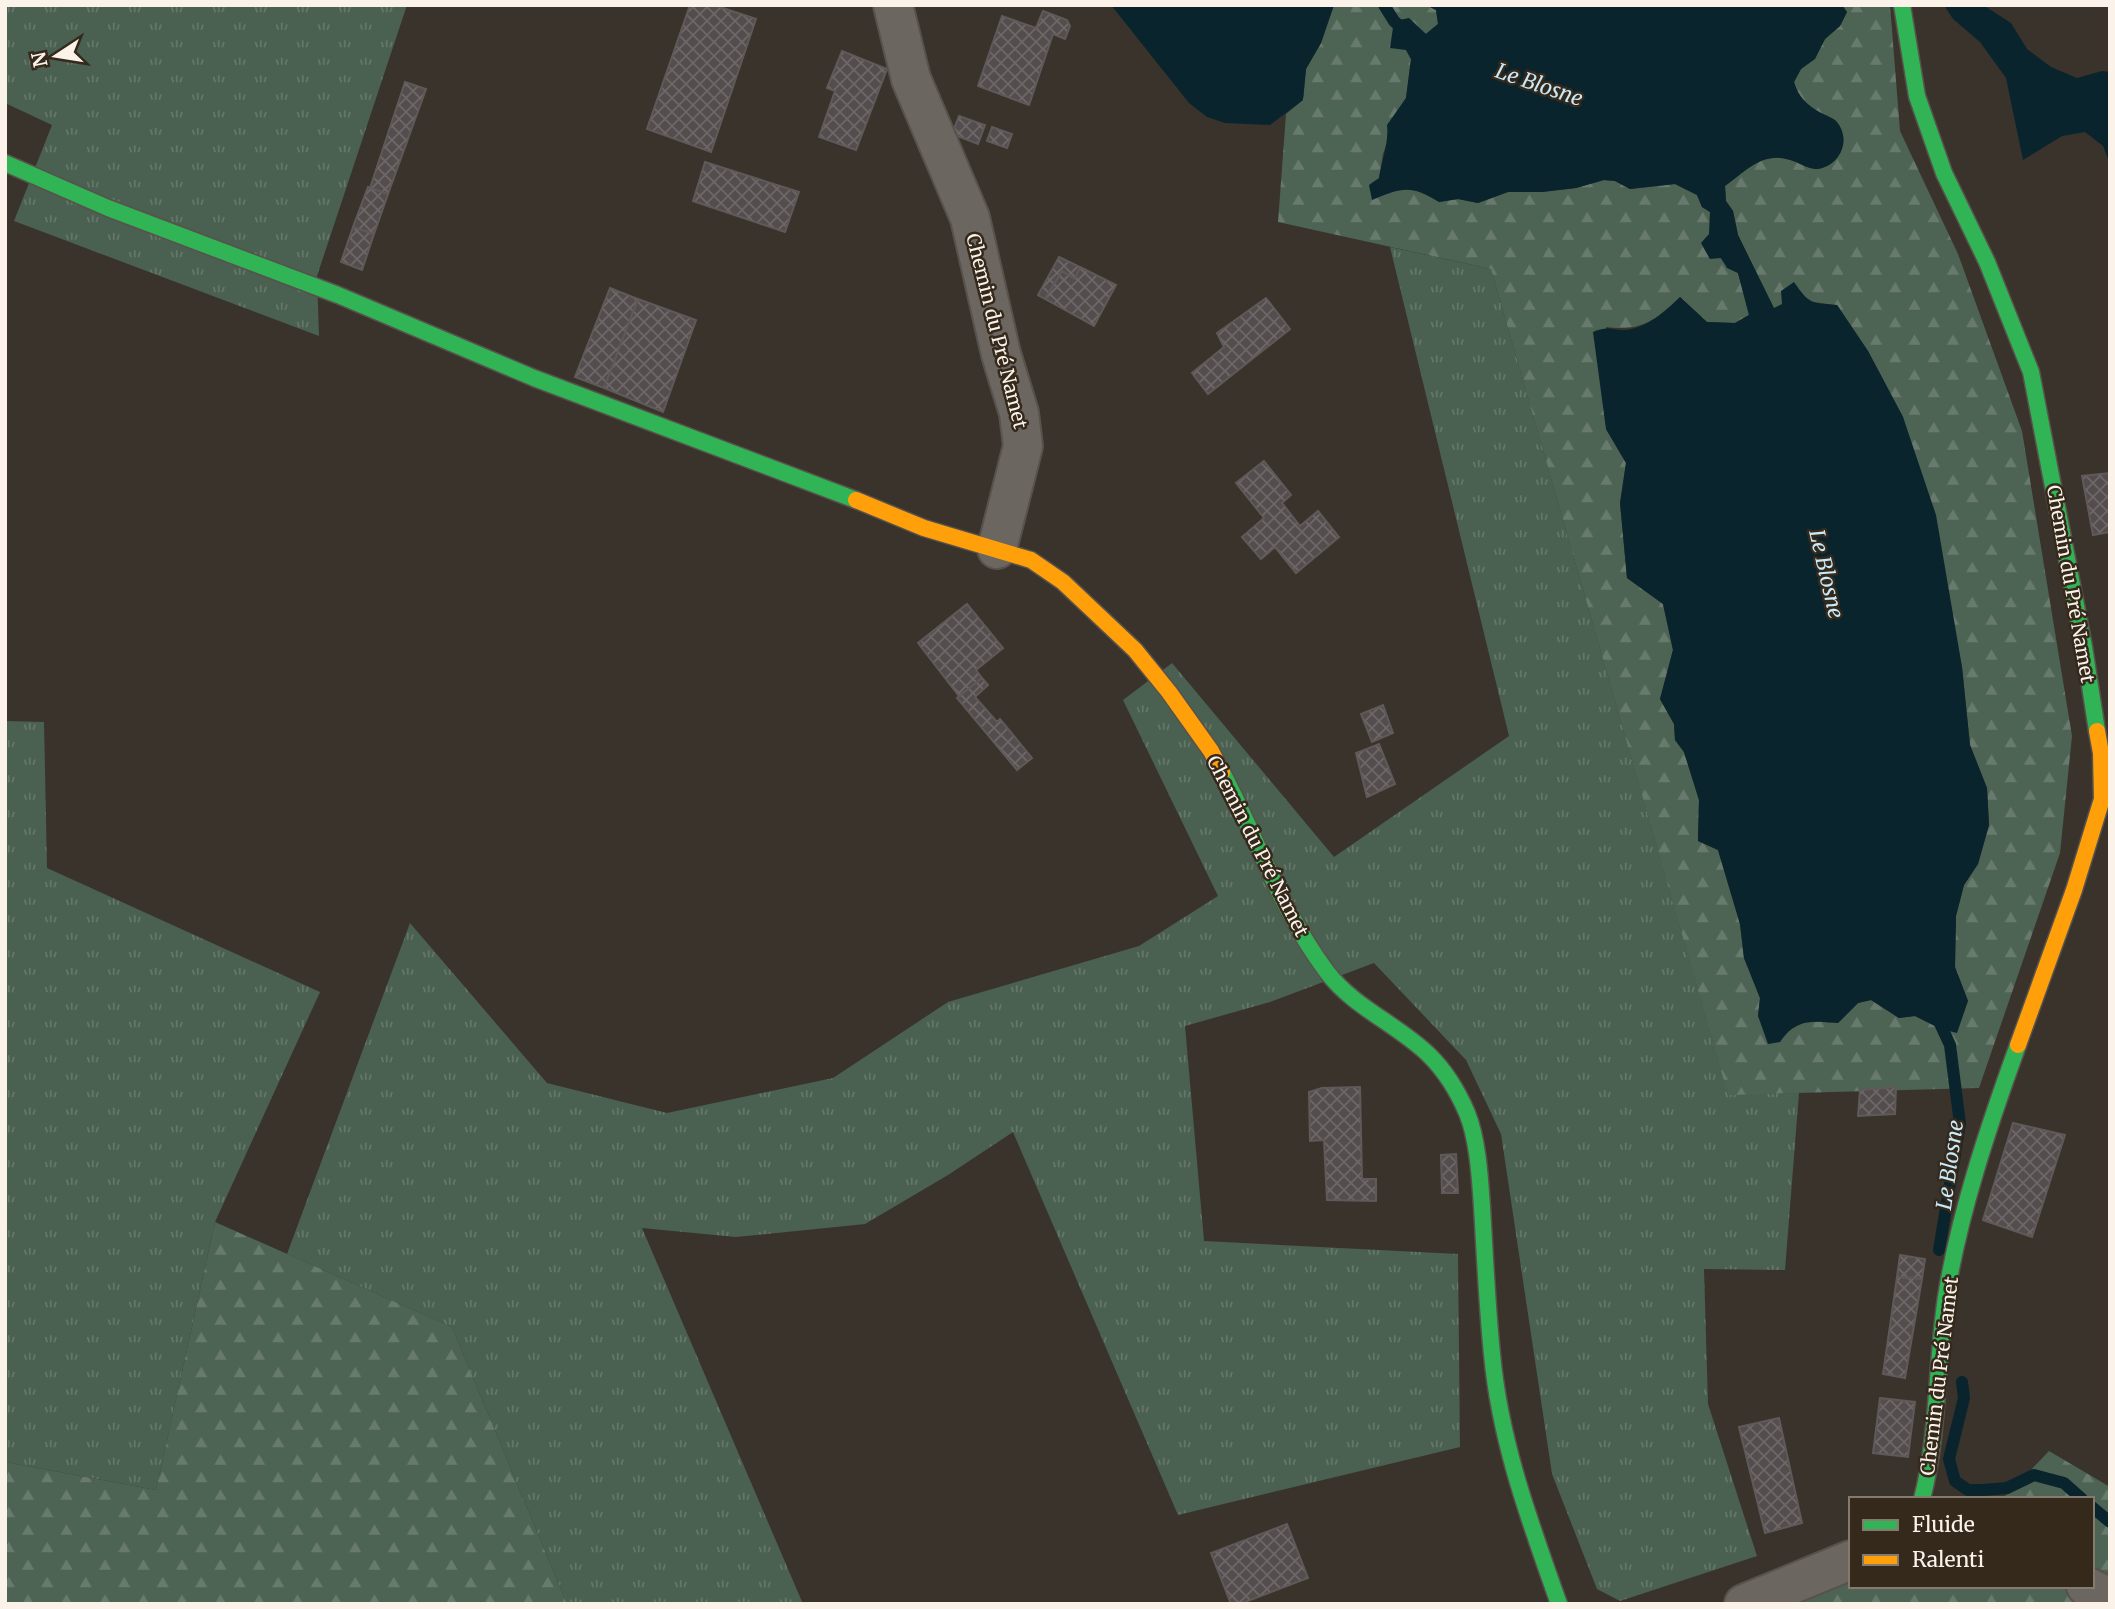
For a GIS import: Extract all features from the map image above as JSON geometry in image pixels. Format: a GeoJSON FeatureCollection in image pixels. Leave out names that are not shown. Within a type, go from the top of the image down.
{"type":"FeatureCollection","features":[{"type":"Feature","properties":{"kind":"street","name":"Chemin du Pré Namet"},"geometry":{"type":"LineString","coordinates":[[893,5],[911,79],[970,218],[1001,354],[1019,414],[1023,446],[997,549],[1031,560],[1063,582],[1135,650],[1211,751],[1244,814],[1291,919],[1329,975],[1366,1009],[1429,1055],[1451,1082],[1468,1115],[1479,1169],[1492,1356],[1502,1423],[1518,1488],[1559,1604]]}},
{"type":"Feature","properties":{"kind":"street","name":"Chemin du Pré Namet"},"geometry":{"type":"LineString","coordinates":[[1902,5],[1917,96],[1944,173],[1987,262],[2031,372],[2084,647],[2101,753],[2102,799],[2074,890],[1993,1115],[1961,1229],[1946,1297],[1930,1468],[1923,1497]]}},
{"type":"Feature","properties":{"kind":"street"},"geometry":{"type":"LineString","coordinates":[[5,163],[108,208],[338,295],[534,378],[811,482],[924,528],[997,549]]}},
{"type":"Feature","properties":{"kind":"street"},"geometry":{"type":"LineString","coordinates":[[1744,1604],[1849,1561]]}},
{"type":"Feature","properties":{"kind":"street"},"geometry":{"type":"LineString","coordinates":[[2090,1588],[2110,1598]]}},
{"type":"Feature","properties":{"kind":"green space"},"geometry":{"type":"Polygon","coordinates":[[[5,5],[407,5],[317,276],[319,336],[14,221],[52,125],[5,103],[5,5]]]}},
{"type":"Feature","properties":{"kind":"green space"},"geometry":{"type":"Polygon","coordinates":[[[1334,5],[1426,5],[1436,10],[1438,24],[1406,50],[1411,59],[1406,98],[1398,111],[1383,154],[1379,178],[1425,194],[1439,202],[1458,199],[1478,203],[1508,192],[1576,188],[1604,180],[1615,181],[1630,189],[1675,184],[1697,195],[1702,207],[1710,212],[1715,247],[1724,262],[1738,273],[1749,315],[1735,323],[1707,322],[1680,297],[1655,318],[1638,326],[1606,327],[1606,429],[1626,463],[1620,503],[1627,578],[1663,604],[1673,650],[1660,699],[1674,724],[1675,740],[1684,752],[1699,800],[1698,841],[1718,850],[1740,924],[1744,958],[1760,998],[1758,1016],[1780,1042],[1799,1025],[1812,1022],[1838,1023],[1858,1003],[1871,1000],[1899,1018],[1915,1016],[1941,1029],[1968,1001],[1955,967],[1956,916],[1964,885],[1978,864],[1989,825],[1987,788],[1970,745],[1962,667],[1903,417],[1868,351],[1837,305],[1797,301],[1774,309],[1738,235],[1733,211],[1726,201],[1725,186],[1750,167],[1766,159],[1785,159],[1815,169],[1835,161],[1842,149],[1841,128],[1835,120],[1807,104],[1794,82],[1801,69],[1815,58],[1825,39],[1840,26],[1847,12],[1842,5],[1890,5],[1900,131],[1958,254],[2022,431],[2072,736],[2060,853],[1979,1088],[1728,1095],[1491,269],[1278,222],[1286,114],[1303,100],[1306,69],[1321,43],[1334,5]]]}},
{"type":"Feature","properties":{"kind":"green space"},"geometry":{"type":"Polygon","coordinates":[[[1390,247],[1491,269],[1728,1094],[1799,1093],[1785,1270],[1704,1269],[1708,1404],[1757,1556],[1620,1601],[1597,1589],[1552,1474],[1501,1134],[1466,1060],[1374,963],[1270,1002],[1185,1026],[1204,1241],[1458,1254],[1460,1447],[1178,1515],[1013,1132],[948,1175],[865,1224],[736,1237],[642,1228],[803,1604],[567,1604],[452,1327],[287,1254],[410,923],[547,1083],[667,1113],[833,1078],[948,1002],[1139,946],[1218,896],[1123,700],[1172,663],[1334,857],[1509,736],[1390,247]]]}},
{"type":"Feature","properties":{"kind":"green space"},"geometry":{"type":"Polygon","coordinates":[[[5,721],[44,722],[47,868],[320,992],[215,1222],[156,1490],[5,1462],[5,721]]]}},
{"type":"Feature","properties":{"kind":"green space"},"geometry":{"type":"Polygon","coordinates":[[[215,1222],[452,1327],[567,1604],[5,1604],[5,1462],[156,1490],[215,1222]]]}},
{"type":"Feature","properties":{"kind":"green space"},"geometry":{"type":"Polygon","coordinates":[[[2049,1451],[2110,1487],[2110,1604],[1776,1604],[1849,1574],[1849,1588],[2094,1588],[2094,1497],[2003,1497],[2049,1451]]]}},
{"type":"Feature","properties":{"kind":"water"},"geometry":{"type":"Polygon","coordinates":[[[1111,5],[1334,5],[1321,43],[1306,69],[1303,100],[1270,125],[1225,123],[1207,117],[1189,103],[1111,5]]]}},
{"type":"Feature","properties":{"kind":"water"},"geometry":{"type":"Polygon","coordinates":[[[1426,5],[1842,5],[1847,12],[1840,26],[1825,39],[1815,59],[1801,69],[1794,82],[1804,100],[1835,120],[1841,128],[1843,142],[1839,155],[1835,161],[1819,169],[1785,159],[1766,159],[1725,186],[1726,201],[1733,211],[1738,235],[1774,308],[1782,304],[1781,291],[1794,282],[1811,301],[1837,305],[1868,351],[1903,417],[1936,515],[1962,667],[1970,745],[1987,788],[1989,825],[1978,864],[1964,885],[1956,916],[1955,967],[1968,1001],[1957,1033],[1941,1029],[1915,1016],[1899,1018],[1871,1000],[1858,1003],[1838,1023],[1805,1023],[1792,1029],[1780,1042],[1768,1044],[1758,1016],[1760,998],[1744,958],[1740,924],[1718,850],[1698,841],[1699,800],[1684,752],[1675,740],[1674,724],[1660,699],[1673,650],[1663,604],[1627,578],[1620,503],[1626,463],[1606,429],[1593,332],[1607,329],[1627,330],[1642,326],[1663,313],[1680,297],[1707,322],[1735,323],[1749,315],[1738,273],[1727,268],[1721,258],[1710,259],[1701,243],[1709,234],[1710,212],[1702,207],[1697,195],[1675,184],[1630,189],[1615,181],[1604,180],[1576,188],[1508,192],[1478,203],[1458,199],[1439,202],[1413,190],[1399,191],[1372,200],[1369,185],[1379,178],[1387,125],[1406,98],[1411,59],[1406,50],[1390,48],[1394,21],[1409,18],[1426,34],[1438,24],[1436,10],[1426,5]]]}},
{"type":"Feature","properties":{"kind":"water"},"geometry":{"type":"Polygon","coordinates":[[[1944,5],[1983,5],[2011,23],[2027,49],[2051,67],[2077,78],[2102,71],[2110,72],[2110,164],[2103,146],[2085,132],[2062,136],[2023,160],[2006,78],[1980,42],[1953,19],[1944,5]]]}},
{"type":"Feature","properties":{"kind":"building"},"geometry":{"type":"Polygon","coordinates":[[[690,5],[714,5],[756,19],[711,152],[647,129],[690,5]]]}},
{"type":"Feature","properties":{"kind":"building"},"geometry":{"type":"Polygon","coordinates":[[[1043,11],[1067,20],[1070,26],[1065,39],[1053,34],[1029,105],[978,86],[1002,16],[1036,28],[1043,11]]]}},
{"type":"Feature","properties":{"kind":"building"},"geometry":{"type":"Polygon","coordinates":[[[842,51],[887,69],[856,150],[819,137],[835,91],[827,88],[842,51]]]}},
{"type":"Feature","properties":{"kind":"building"},"geometry":{"type":"Polygon","coordinates":[[[405,82],[426,89],[388,194],[370,188],[405,82]]]}},
{"type":"Feature","properties":{"kind":"building"},"geometry":{"type":"Polygon","coordinates":[[[959,116],[985,125],[978,144],[952,134],[959,116]]]}},
{"type":"Feature","properties":{"kind":"building"},"geometry":{"type":"Polygon","coordinates":[[[992,127],[1012,134],[1007,148],[987,141],[992,127]]]}},
{"type":"Feature","properties":{"kind":"building"},"geometry":{"type":"Polygon","coordinates":[[[705,162],[799,192],[785,232],[693,201],[705,162]]]}},
{"type":"Feature","properties":{"kind":"building"},"geometry":{"type":"Polygon","coordinates":[[[368,187],[388,194],[374,234],[353,227],[368,187]]]}},
{"type":"Feature","properties":{"kind":"building"},"geometry":{"type":"Polygon","coordinates":[[[353,227],[374,234],[362,270],[341,262],[353,227]]]}},
{"type":"Feature","properties":{"kind":"building"},"geometry":{"type":"Polygon","coordinates":[[[1059,257],[1080,267],[1075,279],[1062,271],[1045,299],[1038,295],[1059,257]]]}},
{"type":"Feature","properties":{"kind":"building"},"geometry":{"type":"Polygon","coordinates":[[[1080,267],[1116,285],[1094,326],[1045,299],[1062,271],[1075,279],[1080,267]]]}},
{"type":"Feature","properties":{"kind":"building"},"geometry":{"type":"Polygon","coordinates":[[[610,288],[638,299],[604,388],[575,377],[610,288]]]}},
{"type":"Feature","properties":{"kind":"building"},"geometry":{"type":"Polygon","coordinates":[[[1266,298],[1290,329],[1208,394],[1192,373],[1224,347],[1217,333],[1266,298]]]}},
{"type":"Feature","properties":{"kind":"building"},"geometry":{"type":"Polygon","coordinates":[[[638,299],[696,320],[663,412],[604,388],[638,299]]]}},
{"type":"Feature","properties":{"kind":"building"},"geometry":{"type":"Polygon","coordinates":[[[1264,461],[1291,495],[1282,503],[1300,526],[1318,511],[1339,537],[1296,573],[1275,547],[1261,559],[1242,537],[1264,518],[1236,483],[1264,461]]]}},
{"type":"Feature","properties":{"kind":"building"},"geometry":{"type":"Polygon","coordinates":[[[2110,473],[2110,532],[2093,535],[2082,476],[2110,473]]]}},
{"type":"Feature","properties":{"kind":"building"},"geometry":{"type":"Polygon","coordinates":[[[967,604],[1003,648],[976,670],[982,678],[959,696],[918,643],[967,604]]]}},
{"type":"Feature","properties":{"kind":"building"},"geometry":{"type":"Polygon","coordinates":[[[982,678],[988,685],[975,697],[997,722],[1000,719],[1032,758],[1017,770],[957,698],[982,678]]]}},
{"type":"Feature","properties":{"kind":"building"},"geometry":{"type":"Polygon","coordinates":[[[1383,705],[1393,733],[1372,742],[1361,714],[1383,705]]]}},
{"type":"Feature","properties":{"kind":"building"},"geometry":{"type":"Polygon","coordinates":[[[1379,744],[1395,784],[1367,797],[1356,753],[1379,744]]]}},
{"type":"Feature","properties":{"kind":"building"},"geometry":{"type":"Polygon","coordinates":[[[1360,1087],[1362,1179],[1376,1179],[1376,1201],[1327,1200],[1324,1140],[1310,1141],[1309,1092],[1322,1088],[1360,1087]]]}},
{"type":"Feature","properties":{"kind":"building"},"geometry":{"type":"Polygon","coordinates":[[[1896,1087],[1895,1114],[1858,1116],[1860,1090],[1896,1087]]]}},
{"type":"Feature","properties":{"kind":"building"},"geometry":{"type":"Polygon","coordinates":[[[2013,1123],[2065,1135],[2032,1237],[1983,1220],[2013,1123]]]}},
{"type":"Feature","properties":{"kind":"building"},"geometry":{"type":"Polygon","coordinates":[[[1456,1154],[1458,1193],[1442,1193],[1441,1155],[1456,1154]]]}},
{"type":"Feature","properties":{"kind":"building"},"geometry":{"type":"Polygon","coordinates":[[[1900,1255],[1925,1259],[1922,1279],[1897,1277],[1900,1255]]]}},
{"type":"Feature","properties":{"kind":"building"},"geometry":{"type":"Polygon","coordinates":[[[1897,1277],[1922,1279],[1905,1378],[1883,1374],[1897,1277]]]}},
{"type":"Feature","properties":{"kind":"building"},"geometry":{"type":"Polygon","coordinates":[[[1880,1398],[1915,1402],[1908,1457],[1873,1453],[1880,1398]]]}},
{"type":"Feature","properties":{"kind":"building"},"geometry":{"type":"Polygon","coordinates":[[[1779,1418],[1802,1523],[1765,1533],[1739,1427],[1779,1418]]]}},
{"type":"Feature","properties":{"kind":"building"},"geometry":{"type":"Polygon","coordinates":[[[1287,1524],[1308,1578],[1240,1604],[1231,1604],[1211,1553],[1287,1524]]]}},
{"type":"Feature","properties":{"kind":"waterway","name":"Le Blosne"},"geometry":{"type":"LineString","coordinates":[[1384,5],[1394,21],[1406,32]]}},
{"type":"Feature","properties":{"kind":"waterway","name":"Le Blosne"},"geometry":{"type":"LineString","coordinates":[[1936,1015],[1950,1045],[1960,1124],[1939,1250]]}},
{"type":"Feature","properties":{"kind":"waterway","name":"Le Blosne"},"geometry":{"type":"LineString","coordinates":[[1962,1382],[1964,1398],[1949,1459],[1955,1481],[1968,1490],[1983,1490],[2007,1488],[2034,1475],[2064,1483],[2080,1497]]}},
{"type":"Feature","properties":{"kind":"waterway","name":"Le Blosne"},"geometry":{"type":"LineString","coordinates":[[2094,1509],[2110,1522]]}},
{"type":"Feature","properties":{"kind":"traffic: fast"},"geometry":{"type":"LineString","coordinates":[[1902,5],[1917,96],[1944,173],[1987,262],[2031,372],[2084,647],[2097,731]]}},
{"type":"Feature","properties":{"kind":"traffic: fast"},"geometry":{"type":"LineString","coordinates":[[5,163],[108,208],[338,295],[534,378],[856,500]]}},
{"type":"Feature","properties":{"kind":"traffic: fast"},"geometry":{"type":"LineString","coordinates":[[1222,772],[1296,924],[1327,972],[1350,996],[1430,1056],[1451,1082],[1467,1113],[1478,1159],[1496,1387],[1509,1450],[1559,1604]]}},
{"type":"Feature","properties":{"kind":"traffic: fast"},"geometry":{"type":"LineString","coordinates":[[1922,1497],[1932,1449],[1943,1322],[1952,1266],[1976,1170],[2018,1045]]}},
{"type":"Feature","properties":{"kind":"traffic: slow"},"geometry":{"type":"LineString","coordinates":[[856,500],[924,528],[1031,560],[1063,582],[1135,650],[1169,692],[1211,751],[1222,772]]}},
{"type":"Feature","properties":{"kind":"traffic: slow"},"geometry":{"type":"LineString","coordinates":[[2018,1045],[2074,890],[2102,799],[2101,753],[2097,731]]}}]}
